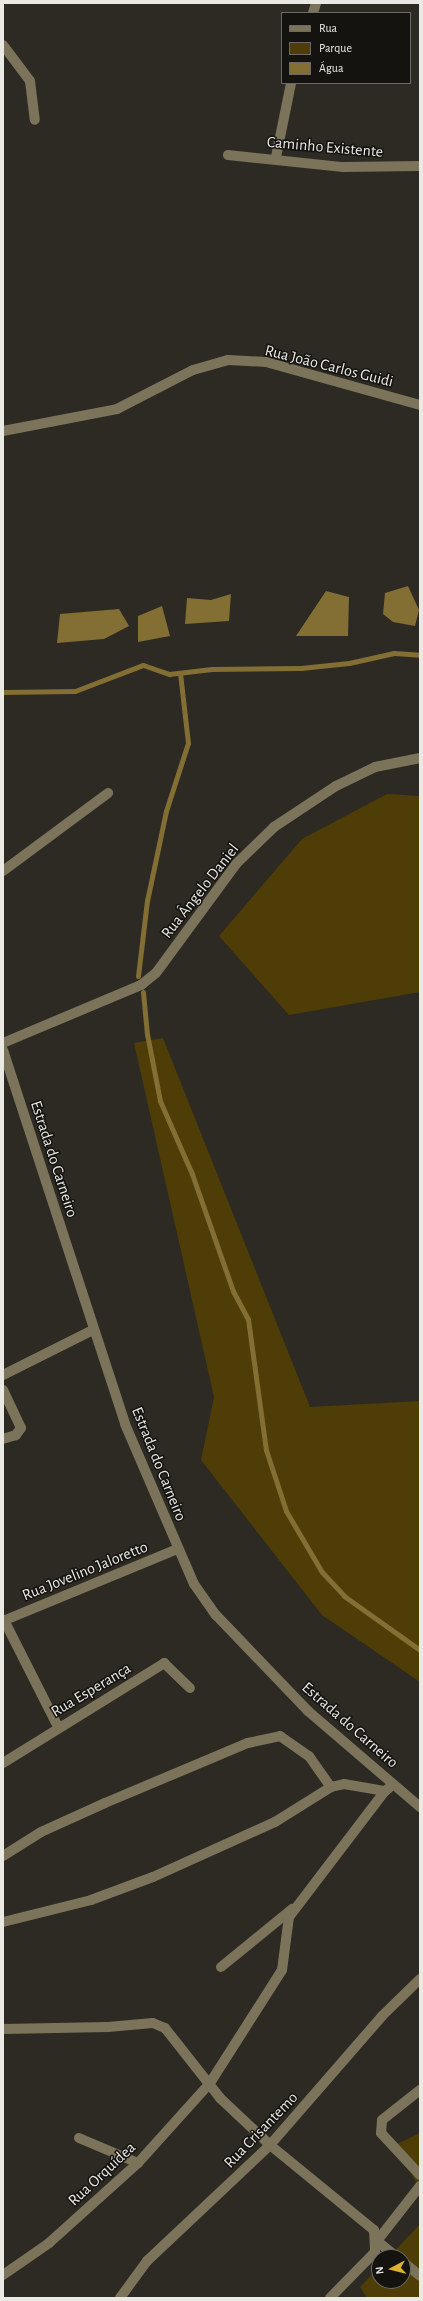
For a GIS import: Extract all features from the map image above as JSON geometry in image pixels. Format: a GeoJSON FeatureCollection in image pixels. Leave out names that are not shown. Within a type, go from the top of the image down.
{"type":"FeatureCollection","features":[{"type":"Feature","properties":{"kind":"street"},"geometry":{"type":"LineString","coordinates":[[3,45],[30,81],[35,120]]}},
{"type":"Feature","properties":{"kind":"street"},"geometry":{"type":"LineString","coordinates":[[276,157],[291,84]]}},
{"type":"Feature","properties":{"kind":"street","name":"Caminho Existente"},"geometry":{"type":"LineString","coordinates":[[228,155],[276,157],[343,167],[420,166]]}},
{"type":"Feature","properties":{"kind":"street","name":"Rua João Carlos Guidi"},"geometry":{"type":"LineString","coordinates":[[3,431],[116,409],[193,370],[228,360],[266,362],[420,405]]}},
{"type":"Feature","properties":{"kind":"street","name":"Rua Ângelo Daniel"},"geometry":{"type":"LineString","coordinates":[[3,1043],[141,985],[156,974],[236,864],[274,828],[336,786],[375,767],[420,758]]}},
{"type":"Feature","properties":{"kind":"street"},"geometry":{"type":"LineString","coordinates":[[3,871],[108,793]]}},
{"type":"Feature","properties":{"kind":"street","name":"Estrada do Carneiro"},"geometry":{"type":"LineString","coordinates":[[3,1050],[93,1330],[125,1424],[194,1584],[216,1615],[308,1711],[420,1807]]}},
{"type":"Feature","properties":{"kind":"street"},"geometry":{"type":"LineString","coordinates":[[3,1375],[93,1330]]}},
{"type":"Feature","properties":{"kind":"street"},"geometry":{"type":"LineString","coordinates":[[3,1390],[21,1428],[16,1435],[3,1439]]}},
{"type":"Feature","properties":{"kind":"street","name":"Rua Jovelino Jaloretto"},"geometry":{"type":"LineString","coordinates":[[4,1621],[178,1549]]}},
{"type":"Feature","properties":{"kind":"street"},"geometry":{"type":"LineString","coordinates":[[4,1621],[58,1727]]}},
{"type":"Feature","properties":{"kind":"street","name":"Rua Esperança"},"geometry":{"type":"LineString","coordinates":[[3,1763],[58,1727],[164,1662],[190,1688]]}},
{"type":"Feature","properties":{"kind":"street"},"geometry":{"type":"LineString","coordinates":[[3,1856],[41,1832],[106,1803],[248,1743],[280,1736],[309,1756],[331,1787]]}},
{"type":"Feature","properties":{"kind":"street"},"geometry":{"type":"LineString","coordinates":[[3,1922],[91,1900],[153,1877],[275,1822],[331,1787],[344,1784],[385,1791]]}},
{"type":"Feature","properties":{"kind":"street"},"geometry":{"type":"LineString","coordinates":[[221,1967],[297,1906],[385,1791],[394,1784]]}},
{"type":"Feature","properties":{"kind":"street","name":"Rua Orquídea"},"geometry":{"type":"LineString","coordinates":[[3,2275],[49,2243],[138,2163],[210,2083],[282,1970],[287,1924],[297,1906]]}},
{"type":"Feature","properties":{"kind":"street","name":"Rua Crisantemo"},"geometry":{"type":"LineString","coordinates":[[120,2298],[147,2261],[270,2146],[382,2016],[420,1979]]}},
{"type":"Feature","properties":{"kind":"street"},"geometry":{"type":"LineString","coordinates":[[3,2029],[108,2027],[153,2023],[165,2028],[210,2083],[220,2098],[270,2146],[374,2230],[377,2240],[375,2252],[330,2298]]}},
{"type":"Feature","properties":{"kind":"street"},"geometry":{"type":"LineString","coordinates":[[420,2090],[382,2120],[382,2133],[420,2175]]}},
{"type":"Feature","properties":{"kind":"street"},"geometry":{"type":"LineString","coordinates":[[79,2138],[138,2163]]}},
{"type":"Feature","properties":{"kind":"street"},"geometry":{"type":"LineString","coordinates":[[377,2240],[420,2186]]}},
{"type":"Feature","properties":{"kind":"street"},"geometry":{"type":"LineString","coordinates":[[377,2240],[388,2249]]}},
{"type":"Feature","properties":{"kind":"street"},"geometry":{"type":"LineString","coordinates":[[411,2269],[420,2276]]}},
{"type":"Feature","properties":{"kind":"green space"},"geometry":{"type":"Polygon","coordinates":[[[387,794],[420,796],[420,992],[289,1015],[219,936],[302,839],[387,794]]]}},
{"type":"Feature","properties":{"kind":"green space"},"geometry":{"type":"Polygon","coordinates":[[[163,1038],[310,1407],[420,1401],[420,1682],[322,1615],[201,1460],[214,1397],[134,1043],[163,1038]]]}},
{"type":"Feature","properties":{"kind":"green space"},"geometry":{"type":"Polygon","coordinates":[[[420,2133],[420,2189],[395,2145],[420,2133]]]}},
{"type":"Feature","properties":{"kind":"green space"},"geometry":{"type":"Polygon","coordinates":[[[420,2224],[420,2298],[367,2298],[360,2287],[371,2275],[371,2289],[411,2289],[411,2249],[397,2249],[420,2224]]]}},
{"type":"Feature","properties":{"kind":"water"},"geometry":{"type":"Polygon","coordinates":[[[408,586],[419,610],[415,626],[393,622],[383,614],[385,593],[408,586]]]}},
{"type":"Feature","properties":{"kind":"water"},"geometry":{"type":"Polygon","coordinates":[[[326,591],[349,597],[348,636],[296,636],[326,591]]]}},
{"type":"Feature","properties":{"kind":"water"},"geometry":{"type":"Polygon","coordinates":[[[231,594],[229,621],[185,624],[187,598],[211,600],[231,594]]]}},
{"type":"Feature","properties":{"kind":"water"},"geometry":{"type":"Polygon","coordinates":[[[162,606],[170,636],[138,642],[138,616],[162,606]]]}},
{"type":"Feature","properties":{"kind":"water"},"geometry":{"type":"Polygon","coordinates":[[[119,609],[129,626],[104,639],[57,643],[60,614],[119,609]]]}},
{"type":"Feature","properties":{"kind":"waterway"},"geometry":{"type":"LineString","coordinates":[[3,692],[75,691],[143,665],[169,674],[212,669],[301,668],[349,663],[394,653],[420,655]]}},
{"type":"Feature","properties":{"kind":"waterway"},"geometry":{"type":"LineString","coordinates":[[138,976],[147,901],[166,811],[188,743],[180,673]]}},
{"type":"Feature","properties":{"kind":"waterway"},"geometry":{"type":"LineString","coordinates":[[143,992],[147,1034],[160,1101],[192,1174],[233,1291],[248,1319],[266,1450],[286,1511],[322,1572],[344,1596],[420,1650]]}}]}
